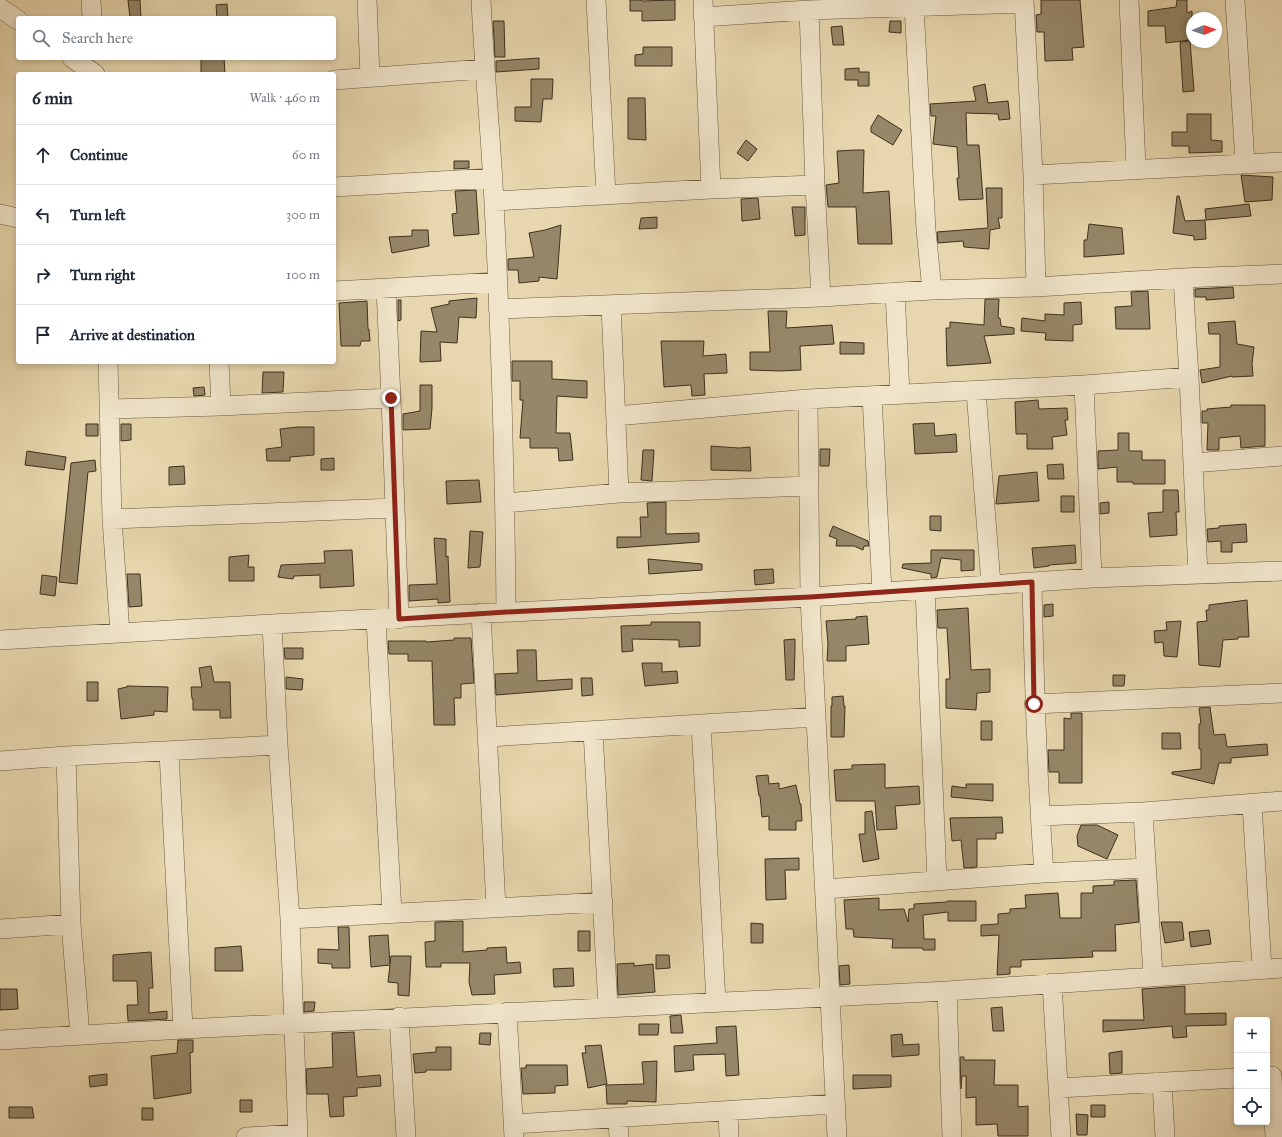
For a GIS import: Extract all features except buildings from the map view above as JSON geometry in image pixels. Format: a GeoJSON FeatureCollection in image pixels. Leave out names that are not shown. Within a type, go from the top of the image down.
{"type":"FeatureCollection","features":[{"type":"Feature","properties":{"kind":"street"},"geometry":{"type":"LineString","coordinates":[[91,0],[92,16]]}},
{"type":"Feature","properties":{"kind":"street"},"geometry":{"type":"LineString","coordinates":[[367,0],[370,77]]}},
{"type":"Feature","properties":{"kind":"street"},"geometry":{"type":"LineString","coordinates":[[481,0],[498,282],[506,503],[506,612]]}},
{"type":"Feature","properties":{"kind":"street"},"geometry":{"type":"LineString","coordinates":[[596,0],[606,195]]}},
{"type":"Feature","properties":{"kind":"street"},"geometry":{"type":"LineString","coordinates":[[1129,0],[1136,168]]}},
{"type":"Feature","properties":{"kind":"street"},"geometry":{"type":"LineString","coordinates":[[1236,0],[1245,164]]}},
{"type":"Feature","properties":{"kind":"street"},"geometry":{"type":"LineString","coordinates":[[711,189],[703,8],[809,10],[1024,1],[1033,174],[1036,287]]}},
{"type":"Feature","properties":{"kind":"street"},"geometry":{"type":"LineString","coordinates":[[914,6],[926,230],[932,290]]}},
{"type":"Feature","properties":{"kind":"street"},"geometry":{"type":"LineString","coordinates":[[0,8],[16,19]]}},
{"type":"Feature","properties":{"kind":"street"},"geometry":{"type":"LineString","coordinates":[[809,10],[815,185],[821,297]]}},
{"type":"Feature","properties":{"kind":"street"},"geometry":{"type":"LineString","coordinates":[[75,60],[93,72]]}},
{"type":"Feature","properties":{"kind":"street"},"geometry":{"type":"LineString","coordinates":[[94,60],[96,72]]}},
{"type":"Feature","properties":{"kind":"street"},"geometry":{"type":"LineString","coordinates":[[336,80],[484,69]]}},
{"type":"Feature","properties":{"kind":"street"},"geometry":{"type":"LineString","coordinates":[[1033,174],[1282,162]]}},
{"type":"Feature","properties":{"kind":"street"},"geometry":{"type":"LineString","coordinates":[[336,187],[492,178]]}},
{"type":"Feature","properties":{"kind":"street"},"geometry":{"type":"LineString","coordinates":[[494,201],[815,185]]}},
{"type":"Feature","properties":{"kind":"street"},"geometry":{"type":"LineString","coordinates":[[0,214],[16,218]]}},
{"type":"Feature","properties":{"kind":"street"},"geometry":{"type":"LineString","coordinates":[[498,309],[821,297],[932,290],[1036,287],[1183,278],[1282,274]]}},
{"type":"Feature","properties":{"kind":"street"},"geometry":{"type":"LineString","coordinates":[[1183,278],[1198,574]]}},
{"type":"Feature","properties":{"kind":"street"},"geometry":{"type":"LineString","coordinates":[[336,291],[498,282]]}},
{"type":"Feature","properties":{"kind":"street"},"geometry":{"type":"LineString","coordinates":[[386,289],[399,619]]}},
{"type":"Feature","properties":{"kind":"street"},"geometry":{"type":"LineString","coordinates":[[895,292],[900,394]]}},
{"type":"Feature","properties":{"kind":"street"},"geometry":{"type":"LineString","coordinates":[[611,305],[619,493]]}},
{"type":"Feature","properties":{"kind":"street"},"geometry":{"type":"LineString","coordinates":[[108,364],[112,519],[120,633]]}},
{"type":"Feature","properties":{"kind":"street"},"geometry":{"type":"LineString","coordinates":[[219,364],[221,406]]}},
{"type":"Feature","properties":{"kind":"street"},"geometry":{"type":"LineString","coordinates":[[616,416],[808,399],[1084,385],[1189,377]]}},
{"type":"Feature","properties":{"kind":"street"},"geometry":{"type":"LineString","coordinates":[[1084,385],[1092,578]]}},
{"type":"Feature","properties":{"kind":"street"},"geometry":{"type":"LineString","coordinates":[[976,391],[991,584]]}},
{"type":"Feature","properties":{"kind":"street"},"geometry":{"type":"LineString","coordinates":[[872,396],[882,592]]}},
{"type":"Feature","properties":{"kind":"street"},"geometry":{"type":"LineString","coordinates":[[110,410],[391,398]]}},
{"type":"Feature","properties":{"kind":"street"},"geometry":{"type":"LineString","coordinates":[[808,399],[810,597],[836,1137]]}},
{"type":"Feature","properties":{"kind":"street"},"geometry":{"type":"LineString","coordinates":[[1193,463],[1282,456]]}},
{"type":"Feature","properties":{"kind":"street"},"geometry":{"type":"LineString","coordinates":[[506,503],[619,493],[809,486]]}},
{"type":"Feature","properties":{"kind":"street"},"geometry":{"type":"LineString","coordinates":[[112,519],[394,508]]}},
{"type":"Feature","properties":{"kind":"street"},"geometry":{"type":"LineString","coordinates":[[0,640],[272,624],[399,619],[506,612],[810,597],[925,588],[1092,578],[1282,571]]}},
{"type":"Feature","properties":{"kind":"street"},"geometry":{"type":"LineString","coordinates":[[1032,582],[1034,704],[1044,873]]}},
{"type":"Feature","properties":{"kind":"street"},"geometry":{"type":"LineString","coordinates":[[925,588],[937,881]]}},
{"type":"Feature","properties":{"kind":"street"},"geometry":{"type":"LineString","coordinates":[[482,614],[496,907]]}},
{"type":"Feature","properties":{"kind":"street"},"geometry":{"type":"LineString","coordinates":[[376,620],[392,913]]}},
{"type":"Feature","properties":{"kind":"street"},"geometry":{"type":"LineString","coordinates":[[246,1137],[298,1135],[290,919],[278,745],[272,624]]}},
{"type":"Feature","properties":{"kind":"street"},"geometry":{"type":"LineString","coordinates":[[1034,704],[1282,693]]}},
{"type":"Feature","properties":{"kind":"street"},"geometry":{"type":"LineString","coordinates":[[488,737],[816,717]]}},
{"type":"Feature","properties":{"kind":"street"},"geometry":{"type":"LineString","coordinates":[[701,724],[716,1002]]}},
{"type":"Feature","properties":{"kind":"street"},"geometry":{"type":"LineString","coordinates":[[593,731],[608,1007]]}},
{"type":"Feature","properties":{"kind":"street"},"geometry":{"type":"LineString","coordinates":[[0,761],[278,745]]}},
{"type":"Feature","properties":{"kind":"street"},"geometry":{"type":"LineString","coordinates":[[169,752],[183,1029]]}},
{"type":"Feature","properties":{"kind":"street"},"geometry":{"type":"LineString","coordinates":[[66,756],[71,924],[80,1035]]}},
{"type":"Feature","properties":{"kind":"street"},"geometry":{"type":"LineString","coordinates":[[1040,816],[1143,812],[1282,801]]}},
{"type":"Feature","properties":{"kind":"street"},"geometry":{"type":"LineString","coordinates":[[1252,804],[1262,969]]}},
{"type":"Feature","properties":{"kind":"street"},"geometry":{"type":"LineString","coordinates":[[1143,812],[1153,976]]}},
{"type":"Feature","properties":{"kind":"street"},"geometry":{"type":"LineString","coordinates":[[825,888],[1044,873],[1146,868]]}},
{"type":"Feature","properties":{"kind":"street"},"geometry":{"type":"LineString","coordinates":[[290,919],[603,902]]}},
{"type":"Feature","properties":{"kind":"street"},"geometry":{"type":"LineString","coordinates":[[0,929],[71,924]]}},
{"type":"Feature","properties":{"kind":"street"},"geometry":{"type":"LineString","coordinates":[[0,1040],[400,1017],[947,991],[1282,968]]}},
{"type":"Feature","properties":{"kind":"street"},"geometry":{"type":"LineString","coordinates":[[1052,983],[1061,1137]]}},
{"type":"Feature","properties":{"kind":"street"},"geometry":{"type":"LineString","coordinates":[[947,991],[952,1137]]}},
{"type":"Feature","properties":{"kind":"street"},"geometry":{"type":"LineString","coordinates":[[506,1012],[514,1131],[618,1118],[834,1104]]}},
{"type":"Feature","properties":{"kind":"street"},"geometry":{"type":"LineString","coordinates":[[400,1017],[406,1137]]}},
{"type":"Feature","properties":{"kind":"street"},"geometry":{"type":"LineString","coordinates":[[1274,1076],[1275,1137]]}},
{"type":"Feature","properties":{"kind":"street"},"geometry":{"type":"LineString","coordinates":[[1059,1088],[1234,1078]]}},
{"type":"Feature","properties":{"kind":"street"},"geometry":{"type":"LineString","coordinates":[[1162,1082],[1165,1137]]}},
{"type":"Feature","properties":{"kind":"street"},"geometry":{"type":"LineString","coordinates":[[728,1111],[730,1137]]}},
{"type":"Feature","properties":{"kind":"street"},"geometry":{"type":"LineString","coordinates":[[618,1118],[619,1137]]}},
{"type":"Feature","properties":{"kind":"route"},"geometry":{"type":"LineString","coordinates":[[391,398],[399,619],[506,612],[810,597],[925,588],[1032,582],[1034,704]]}}]}
